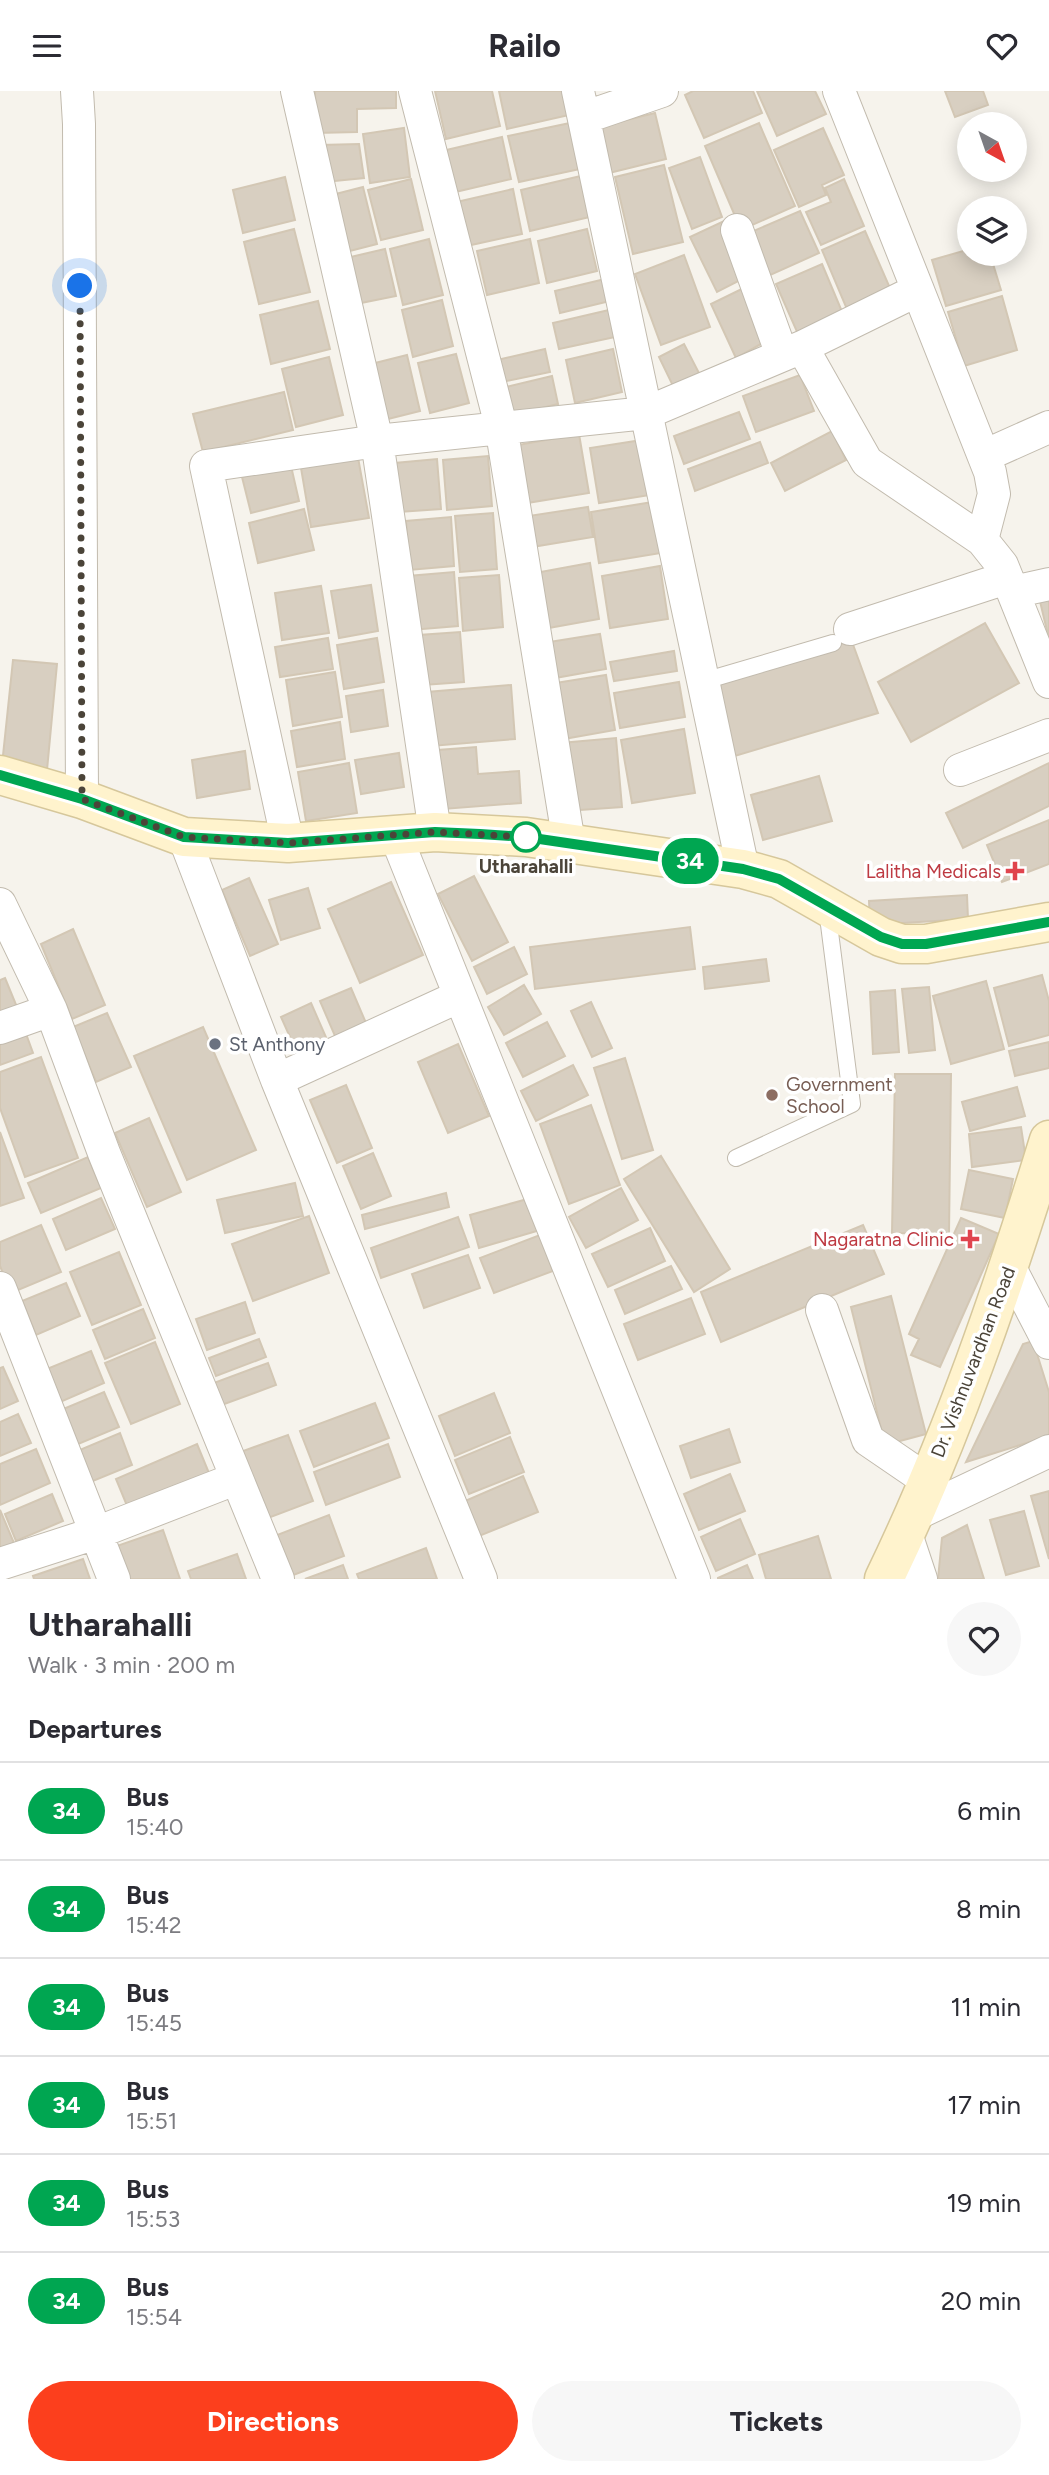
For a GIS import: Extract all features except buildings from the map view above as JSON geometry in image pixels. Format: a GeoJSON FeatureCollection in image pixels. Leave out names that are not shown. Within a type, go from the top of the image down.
{"type":"FeatureCollection","features":[{"type":"Feature","properties":{"kind":"main road"},"geometry":{"type":"LineString","coordinates":[[0,775],[82,799],[184,837],[288,843],[435,832],[526,837],[743,869],[779,879],[881,937],[902,944],[926,944],[1049,922]]}},
{"type":"Feature","properties":{"kind":"main road","name":"Dr. Vishnuvardhan Road"},"geometry":{"type":"LineString","coordinates":[[884,1579],[917,1510],[1010,1268],[1049,1140]]}},
{"type":"Feature","properties":{"kind":"street"},"geometry":{"type":"LineString","coordinates":[[77,91],[82,799]]}},
{"type":"Feature","properties":{"kind":"street"},"geometry":{"type":"LineString","coordinates":[[297,91],[377,441],[435,832]]}},
{"type":"Feature","properties":{"kind":"street"},"geometry":{"type":"LineString","coordinates":[[415,91],[501,426],[569,843]]}},
{"type":"Feature","properties":{"kind":"street"},"geometry":{"type":"LineString","coordinates":[[662,91],[582,104],[743,869]]}},
{"type":"Feature","properties":{"kind":"street"},"geometry":{"type":"LineString","coordinates":[[839,91],[984,456],[994,494],[982,540]]}},
{"type":"Feature","properties":{"kind":"street"},"geometry":{"type":"LineString","coordinates":[[737,230],[792,351],[867,462],[982,540],[1002,565],[1049,682]]}},
{"type":"Feature","properties":{"kind":"street"},"geometry":{"type":"LineString","coordinates":[[288,843],[206,466],[501,426],[646,413],[792,351],[918,290]]}},
{"type":"Feature","properties":{"kind":"street"},"geometry":{"type":"LineString","coordinates":[[984,456],[1049,427]]}},
{"type":"Feature","properties":{"kind":"street"},"geometry":{"type":"LineString","coordinates":[[841,636],[1009,585],[1049,584]]}},
{"type":"Feature","properties":{"kind":"street"},"geometry":{"type":"LineString","coordinates":[[960,770],[1049,735]]}},
{"type":"Feature","properties":{"kind":"street"},"geometry":{"type":"LineString","coordinates":[[395,834],[694,1579]]}},
{"type":"Feature","properties":{"kind":"street"},"geometry":{"type":"LineString","coordinates":[[184,837],[278,1080],[481,1579]]}},
{"type":"Feature","properties":{"kind":"street"},"geometry":{"type":"LineString","coordinates":[[0,904],[51,1010],[104,1153],[234,1479],[278,1579]]}},
{"type":"Feature","properties":{"kind":"street"},"geometry":{"type":"LineString","coordinates":[[278,1080],[460,996]]}},
{"type":"Feature","properties":{"kind":"street"},"geometry":{"type":"LineString","coordinates":[[0,1028],[51,1010]]}},
{"type":"Feature","properties":{"kind":"street"},"geometry":{"type":"LineString","coordinates":[[1010,1268],[1042,1310],[1049,1343]]}},
{"type":"Feature","properties":{"kind":"street"},"geometry":{"type":"LineString","coordinates":[[0,1288],[114,1579]]}},
{"type":"Feature","properties":{"kind":"street"},"geometry":{"type":"LineString","coordinates":[[822,1310],[868,1440],[917,1510],[921,1579]]}},
{"type":"Feature","properties":{"kind":"street"},"geometry":{"type":"LineString","coordinates":[[917,1510],[1049,1451]]}},
{"type":"Feature","properties":{"kind":"street"},"geometry":{"type":"LineString","coordinates":[[0,1564],[96,1533],[234,1479]]}},
{"type":"Feature","properties":{"kind":"lane"},"geometry":{"type":"LineString","coordinates":[[704,681],[841,636]]}},
{"type":"Feature","properties":{"kind":"lane"},"geometry":{"type":"LineString","coordinates":[[736,1158],[852,1104],[827,906]]}},
{"type":"Feature","properties":{"kind":"bus line","name":"34"},"geometry":{"type":"LineString","coordinates":[[0,775],[82,799],[184,837],[288,843],[435,832],[480,834],[526,837],[743,869],[779,879],[881,937],[902,944],[926,944],[1049,922]]}},
{"type":"Feature","properties":{"kind":"place","name":"Utharahalli"},"geometry":{"type":"Point","coordinates":[526,837]}},
{"type":"Feature","properties":{"kind":"place","name":"Lalitha Medicals"},"geometry":{"type":"Point","coordinates":[1015,871]}},
{"type":"Feature","properties":{"kind":"place","name":"St Anthony"},"geometry":{"type":"Point","coordinates":[215,1044]}},
{"type":"Feature","properties":{"kind":"place","name":"Government School"},"geometry":{"type":"Point","coordinates":[772,1095]}},
{"type":"Feature","properties":{"kind":"place","name":"Nagaratna Clinic"},"geometry":{"type":"Point","coordinates":[970,1239]}},
{"type":"Feature","properties":{"kind":"route"},"geometry":{"type":"LineString","coordinates":[[80,286],[82,799],[184,837],[288,843],[435,832],[526,837]]}}]}
